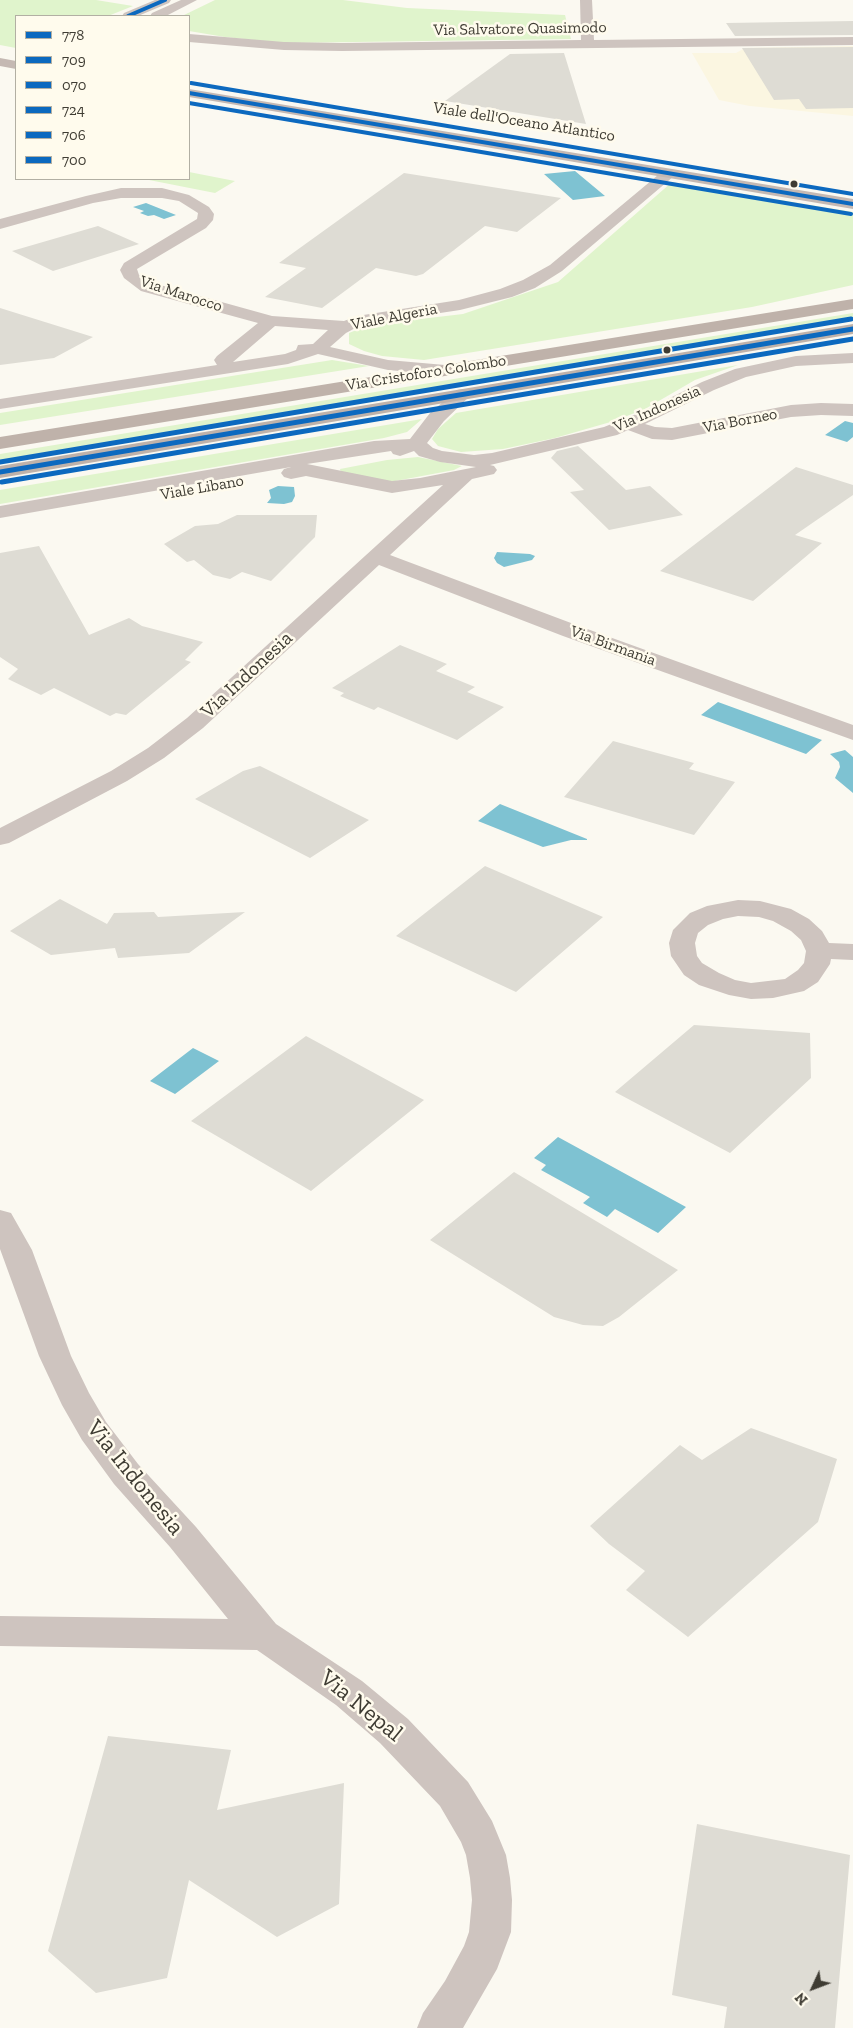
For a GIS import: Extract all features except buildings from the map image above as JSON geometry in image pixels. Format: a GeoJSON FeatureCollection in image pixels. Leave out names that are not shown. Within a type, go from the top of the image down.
{"type":"FeatureCollection","features":[{"type":"Feature","properties":{"kind":"main road"},"geometry":{"type":"LineString","coordinates":[[0,52],[15,55]]}},
{"type":"Feature","properties":{"kind":"main road"},"geometry":{"type":"LineString","coordinates":[[0,62],[15,65]]}},
{"type":"Feature","properties":{"kind":"main road","name":"Viale dell'Oceano Atlantico"},"geometry":{"type":"LineString","coordinates":[[190,84],[853,194]]}},
{"type":"Feature","properties":{"kind":"main road","name":"Viale dell'Oceano Atlantico"},"geometry":{"type":"LineString","coordinates":[[190,93],[853,204]]}},
{"type":"Feature","properties":{"kind":"main road","name":"Via Cristoforo Colombo"},"geometry":{"type":"LineString","coordinates":[[0,443],[853,304]]}},
{"type":"Feature","properties":{"kind":"main road","name":"Via Cristoforo Colombo"},"geometry":{"type":"LineString","coordinates":[[0,472],[853,329]]}},
{"type":"Feature","properties":{"kind":"street"},"geometry":{"type":"LineString","coordinates":[[141,0],[162,1],[179,6]]}},
{"type":"Feature","properties":{"kind":"street"},"geometry":{"type":"LineString","coordinates":[[158,15],[191,0]]}},
{"type":"Feature","properties":{"kind":"street"},"geometry":{"type":"LineString","coordinates":[[586,0],[588,43]]}},
{"type":"Feature","properties":{"kind":"street"},"geometry":{"type":"LineString","coordinates":[[130,15],[162,1]]}},
{"type":"Feature","properties":{"kind":"street","name":"Via Salvatore Quasimodo"},"geometry":{"type":"LineString","coordinates":[[190,38],[326,47],[853,41]]}},
{"type":"Feature","properties":{"kind":"street","name":"Viale Algeria"},"geometry":{"type":"LineString","coordinates":[[0,396],[226,364],[288,359],[309,349],[336,326],[366,319],[460,305],[506,293],[529,284],[550,272],[573,246],[661,172]]}},
{"type":"Feature","properties":{"kind":"street","name":"Via Marocco"},"geometry":{"type":"LineString","coordinates":[[0,224],[91,199],[121,193],[153,192],[184,198],[204,210],[205,220],[189,232],[130,266],[128,270],[130,276],[140,284],[153,289],[271,321]]}},
{"type":"Feature","properties":{"kind":"street"},"geometry":{"type":"LineString","coordinates":[[226,364],[271,321],[336,326]]}},
{"type":"Feature","properties":{"kind":"street"},"geometry":{"type":"LineString","coordinates":[[309,349],[376,362],[445,370]]}},
{"type":"Feature","properties":{"kind":"street","name":"Via Indonesia"},"geometry":{"type":"LineString","coordinates":[[0,838],[119,776],[169,743],[215,706],[470,467],[566,455],[610,443],[635,427],[714,384],[741,373],[796,361],[853,358]]}},
{"type":"Feature","properties":{"kind":"street","name":"Viale Algeria"},"geometry":{"type":"LineString","coordinates":[[0,404],[226,364]]}},
{"type":"Feature","properties":{"kind":"street","name":"Via Indonesia"},"geometry":{"type":"LineString","coordinates":[[635,427],[767,376],[799,370],[853,366]]}},
{"type":"Feature","properties":{"kind":"street"},"geometry":{"type":"LineString","coordinates":[[463,394],[437,417],[416,444],[433,454],[470,467]]}},
{"type":"Feature","properties":{"kind":"street","name":"Via Borneo"},"geometry":{"type":"LineString","coordinates":[[635,427],[672,434],[791,411],[821,409],[853,410]]}},
{"type":"Feature","properties":{"kind":"street","name":"Viale Libano"},"geometry":{"type":"LineString","coordinates":[[0,512],[52,508],[95,501],[302,465],[374,447],[416,444]]}},
{"type":"Feature","properties":{"kind":"street","name":"Viale Libano"},"geometry":{"type":"LineString","coordinates":[[302,465],[392,487],[420,484],[470,467]]}},
{"type":"Feature","properties":{"kind":"street","name":"Viale Libano"},"geometry":{"type":"LineString","coordinates":[[0,523],[52,508]]}},
{"type":"Feature","properties":{"kind":"street","name":"Via Birmania"},"geometry":{"type":"LineString","coordinates":[[375,556],[571,631],[853,733]]}},
{"type":"Feature","properties":{"kind":"street"},"geometry":{"type":"LineString","coordinates":[[738,908],[760,909],[782,915],[800,925],[813,937],[819,951],[817,964],[808,976],[794,985],[773,990],[751,991],[729,987],[708,980],[693,969],[684,956],[682,942],[686,930],[698,919],[723,910],[738,908]]}},
{"type":"Feature","properties":{"kind":"street"},"geometry":{"type":"LineString","coordinates":[[819,951],[853,952]]}},
{"type":"Feature","properties":{"kind":"street","name":"Via Indonesia"},"geometry":{"type":"LineString","coordinates":[[0,1220],[16,1250],[55,1356],[94,1432],[126,1474],[183,1537],[263,1635]]}},
{"type":"Feature","properties":{"kind":"street"},"geometry":{"type":"LineString","coordinates":[[0,1631],[263,1635]]}},
{"type":"Feature","properties":{"kind":"street","name":"Via Nepal"},"geometry":{"type":"LineString","coordinates":[[263,1635],[349,1693],[394,1731],[454,1794],[478,1834],[486,1855],[490,1878],[492,1900],[490,1932],[478,1962],[460,1995],[438,2028]]}},
{"type":"Feature","properties":{"kind":"shaded area"},"geometry":{"type":"Polygon","coordinates":[[[853,46],[853,116],[750,106],[719,100],[692,53],[736,53],[745,48],[853,46]]]}},
{"type":"Feature","properties":{"kind":"green space"},"geometry":{"type":"Polygon","coordinates":[[[0,0],[96,0],[133,6],[110,15],[15,15],[15,48],[0,45],[0,0]]]}},
{"type":"Feature","properties":{"kind":"green space"},"geometry":{"type":"Polygon","coordinates":[[[215,0],[343,0],[407,8],[565,15],[571,39],[283,43],[190,31],[190,15],[184,15],[215,0]]]}},
{"type":"Feature","properties":{"kind":"green space"},"geometry":{"type":"Polygon","coordinates":[[[190,172],[235,181],[215,193],[149,180],[190,180],[190,172]]]}},
{"type":"Feature","properties":{"kind":"green space"},"geometry":{"type":"Polygon","coordinates":[[[672,182],[853,212],[853,285],[752,307],[424,360],[382,356],[349,344],[349,333],[369,325],[463,314],[558,282],[672,182]]]}},
{"type":"Feature","properties":{"kind":"green space"},"geometry":{"type":"Polygon","coordinates":[[[853,313],[853,319],[0,460],[0,454],[853,313]]]}},
{"type":"Feature","properties":{"kind":"green space"},"geometry":{"type":"Polygon","coordinates":[[[332,360],[369,366],[0,425],[0,413],[332,360]]]}},
{"type":"Feature","properties":{"kind":"green space"},"geometry":{"type":"Polygon","coordinates":[[[738,365],[695,380],[645,409],[614,421],[555,438],[503,449],[461,452],[438,446],[432,439],[438,429],[456,413],[738,365]]]}},
{"type":"Feature","properties":{"kind":"green space"},"geometry":{"type":"Polygon","coordinates":[[[422,419],[407,432],[384,438],[0,504],[0,490],[422,419]]]}},
{"type":"Feature","properties":{"kind":"green space"},"geometry":{"type":"Polygon","coordinates":[[[418,457],[462,466],[454,470],[390,482],[341,472],[340,469],[387,460],[418,457]]]}},
{"type":"Feature","properties":{"kind":"water"},"geometry":{"type":"Polygon","coordinates":[[[575,171],[605,196],[573,200],[544,174],[575,171]]]}},
{"type":"Feature","properties":{"kind":"water"},"geometry":{"type":"Polygon","coordinates":[[[146,203],[176,215],[164,219],[140,213],[144,211],[133,207],[146,203]]]}},
{"type":"Feature","properties":{"kind":"water"},"geometry":{"type":"Polygon","coordinates":[[[845,421],[853,423],[853,437],[847,442],[825,435],[845,421]]]}},
{"type":"Feature","properties":{"kind":"water"},"geometry":{"type":"Polygon","coordinates":[[[278,486],[294,487],[295,496],[292,502],[284,504],[267,503],[271,498],[269,490],[278,486]]]}},
{"type":"Feature","properties":{"kind":"water"},"geometry":{"type":"Polygon","coordinates":[[[497,552],[535,556],[532,560],[504,567],[497,563],[494,558],[497,552]]]}},
{"type":"Feature","properties":{"kind":"water"},"geometry":{"type":"Polygon","coordinates":[[[718,702],[822,740],[806,754],[701,715],[718,702]]]}},
{"type":"Feature","properties":{"kind":"water"},"geometry":{"type":"Polygon","coordinates":[[[845,750],[853,757],[853,793],[835,778],[840,767],[839,762],[830,754],[845,750]]]}},
{"type":"Feature","properties":{"kind":"water"},"geometry":{"type":"Polygon","coordinates":[[[500,804],[587,840],[571,840],[543,847],[478,821],[500,804]]]}},
{"type":"Feature","properties":{"kind":"water"},"geometry":{"type":"Polygon","coordinates":[[[193,1048],[219,1061],[175,1094],[150,1081],[193,1048]]]}},
{"type":"Feature","properties":{"kind":"water"},"geometry":{"type":"Polygon","coordinates":[[[558,1137],[686,1207],[658,1233],[615,1209],[607,1217],[583,1203],[590,1197],[541,1170],[546,1165],[534,1158],[558,1137]]]}},
{"type":"Feature","properties":{"kind":"transit line","name":"724"},"geometry":{"type":"LineString","coordinates":[[130,15],[165,0]]}},
{"type":"Feature","properties":{"kind":"transit line","name":"700"},"geometry":{"type":"LineString","coordinates":[[191,83],[853,194]]}},
{"type":"Feature","properties":{"kind":"transit line","name":"724"},"geometry":{"type":"LineString","coordinates":[[190,93],[853,204]]}},
{"type":"Feature","properties":{"kind":"transit line","name":"706"},"geometry":{"type":"LineString","coordinates":[[190,103],[851,214]]}},
{"type":"Feature","properties":{"kind":"transit line","name":"070"},"geometry":{"type":"LineString","coordinates":[[0,462],[851,319]]}},
{"type":"Feature","properties":{"kind":"transit line","name":"778"},"geometry":{"type":"LineString","coordinates":[[0,472],[853,329]]}},
{"type":"Feature","properties":{"kind":"transit line","name":"709"},"geometry":{"type":"LineString","coordinates":[[2,482],[853,339]]}}]}
